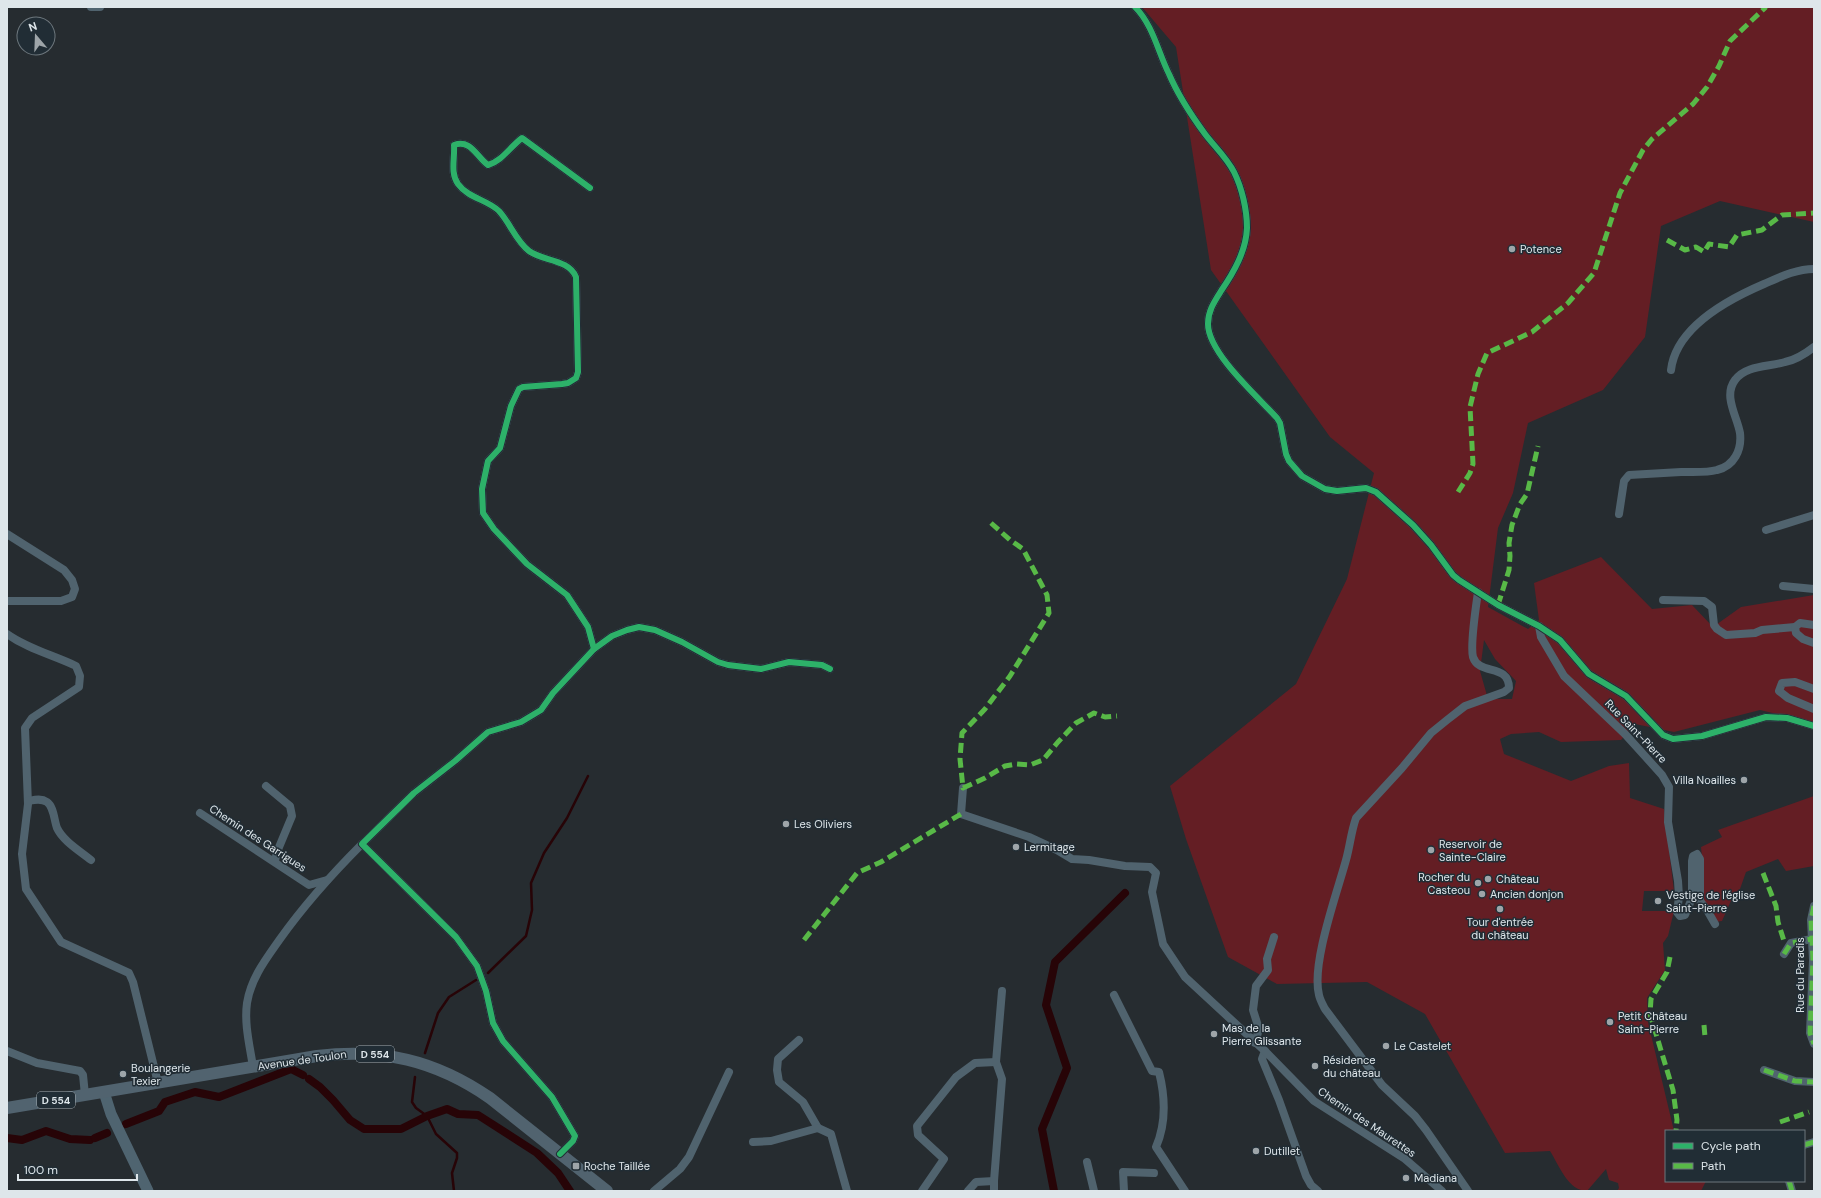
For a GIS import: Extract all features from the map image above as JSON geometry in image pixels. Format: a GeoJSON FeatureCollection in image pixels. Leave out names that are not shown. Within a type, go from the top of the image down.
{"type":"FeatureCollection","features":[{"type":"Feature","properties":{"kind":"main road","name":"Avenue de Toulon"},"geometry":{"type":"LineString","coordinates":[[7,1108],[317,1056],[361,1053],[384,1055],[426,1064],[471,1085],[607,1191]]}},
{"type":"Feature","properties":{"kind":"street"},"geometry":{"type":"LineString","coordinates":[[92,7],[100,7]]}},
{"type":"Feature","properties":{"kind":"street"},"geometry":{"type":"LineString","coordinates":[[1136,7],[1155,40],[1168,74],[1179,95],[1204,133],[1233,171],[1238,181],[1245,209],[1247,227],[1241,253],[1235,268],[1213,304],[1209,314],[1209,331],[1218,350],[1242,381],[1277,418],[1280,423],[1289,461],[1302,476],[1325,489],[1336,491],[1366,488],[1376,492],[1413,525],[1431,545],[1452,575],[1560,640],[1589,674],[1626,696],[1663,735],[1673,739],[1702,736],[1766,717],[1787,718],[1814,726]]}},
{"type":"Feature","properties":{"kind":"street"},"geometry":{"type":"LineString","coordinates":[[590,188],[522,138],[513,144],[497,163],[488,165],[468,145],[460,143],[454,145],[455,178],[458,185],[468,193],[486,202],[499,211],[528,250],[560,264],[574,272],[576,277],[578,372],[576,378],[568,383],[523,387],[520,389],[511,406],[500,448],[488,461],[482,489],[482,500],[483,513],[494,529],[527,564],[567,595],[588,627],[594,649]]}},
{"type":"Feature","properties":{"kind":"street"},"geometry":{"type":"LineString","coordinates":[[1671,370],[1672,360],[1691,331],[1712,311],[1744,292],[1785,275],[1805,269],[1814,269]]}},
{"type":"Feature","properties":{"kind":"street"},"geometry":{"type":"LineString","coordinates":[[1619,514],[1624,481],[1629,475],[1709,472],[1729,466],[1736,455],[1740,433],[1731,399],[1732,384],[1742,374],[1752,369],[1793,360],[1803,356],[1814,347]]}},
{"type":"Feature","properties":{"kind":"street"},"geometry":{"type":"LineString","coordinates":[[1766,530],[1814,515]]}},
{"type":"Feature","properties":{"kind":"street"},"geometry":{"type":"LineString","coordinates":[[7,534],[64,570],[72,580],[75,588],[72,597],[61,601],[7,601]]}},
{"type":"Feature","properties":{"kind":"street"},"geometry":{"type":"LineString","coordinates":[[1783,586],[1814,589]]}},
{"type":"Feature","properties":{"kind":"street"},"geometry":{"type":"LineString","coordinates":[[1468,1191],[1426,1130],[1414,1116],[1382,1085],[1325,1009],[1319,996],[1318,981],[1322,947],[1350,846],[1352,828],[1356,818],[1402,768],[1431,733],[1465,706],[1504,692],[1509,688],[1509,681],[1505,674],[1478,664],[1474,657],[1472,642],[1478,592]]}},
{"type":"Feature","properties":{"kind":"street"},"geometry":{"type":"LineString","coordinates":[[1663,600],[1704,601],[1712,607],[1714,625],[1726,635],[1755,634],[1762,630],[1795,627],[1800,623],[1814,625]]}},
{"type":"Feature","properties":{"kind":"street","name":"Rue Saint-Pierre"},"geometry":{"type":"LineString","coordinates":[[1539,626],[1541,637],[1564,676],[1625,734],[1662,775],[1669,787],[1668,822],[1678,881],[1679,897],[1677,912],[1680,916],[1685,915],[1692,898],[1692,861],[1693,856],[1697,854],[1700,859],[1700,901],[1715,924]]}},
{"type":"Feature","properties":{"kind":"street"},"geometry":{"type":"LineString","coordinates":[[1795,627],[1796,633],[1803,639],[1814,643]]}},
{"type":"Feature","properties":{"kind":"street"},"geometry":{"type":"LineString","coordinates":[[253,1067],[246,1016],[252,986],[261,966],[304,907],[327,880],[414,793],[455,761],[488,732],[520,722],[541,710],[553,693],[594,649],[612,636],[639,628],[655,630],[669,635],[718,662],[728,665],[761,669],[789,662],[822,665],[830,669]]}},
{"type":"Feature","properties":{"kind":"street"},"geometry":{"type":"LineString","coordinates":[[7,634],[29,647],[56,656],[76,666],[80,676],[78,687],[32,718],[25,728],[28,800],[22,854],[26,889],[61,942],[129,973],[133,982],[158,1083]]}},
{"type":"Feature","properties":{"kind":"street"},"geometry":{"type":"LineString","coordinates":[[1814,689],[1795,682],[1782,683],[1779,691],[1788,698],[1814,709]]}},
{"type":"Feature","properties":{"kind":"street"},"geometry":{"type":"LineString","coordinates":[[266,786],[290,806],[292,810],[292,816],[277,852],[275,862]]}},
{"type":"Feature","properties":{"kind":"street","name":"Chemin des Maurettes"},"geometry":{"type":"LineString","coordinates":[[963,788],[961,814],[1029,838],[1057,850],[1072,859],[1089,860],[1124,866],[1150,867],[1156,873],[1152,892],[1163,944],[1185,977],[1265,1051],[1314,1101],[1405,1159],[1442,1191]]}},
{"type":"Feature","properties":{"kind":"street"},"geometry":{"type":"LineString","coordinates":[[28,800],[41,800],[47,802],[51,807],[58,830],[66,840],[91,860]]}},
{"type":"Feature","properties":{"kind":"street","name":"Chemin des Garrigues"},"geometry":{"type":"LineString","coordinates":[[200,813],[309,885],[327,880]]}},
{"type":"Feature","properties":{"kind":"street"},"geometry":{"type":"LineString","coordinates":[[362,844],[456,937],[477,966],[486,991],[494,1023],[503,1041],[552,1097],[575,1136],[574,1141],[560,1154]]}},
{"type":"Feature","properties":{"kind":"street","name":"Rue du Paradis"},"geometry":{"type":"LineString","coordinates":[[1814,906],[1811,920],[1813,960],[1810,1033],[1814,1044]]}},
{"type":"Feature","properties":{"kind":"street"},"geometry":{"type":"LineString","coordinates":[[1255,1043],[1259,1029],[1254,1010],[1256,986],[1268,970],[1267,959],[1274,937]]}},
{"type":"Feature","properties":{"kind":"street"},"geometry":{"type":"LineString","coordinates":[[1784,954],[1791,943],[1812,939]]}},
{"type":"Feature","properties":{"kind":"street"},"geometry":{"type":"LineString","coordinates":[[994,1191],[1002,1079],[996,1062],[1002,991]]}},
{"type":"Feature","properties":{"kind":"street"},"geometry":{"type":"LineString","coordinates":[[1114,995],[1152,1072],[1159,1072],[1163,1088],[1163,1123],[1161,1135],[1156,1147],[1185,1191]]}},
{"type":"Feature","properties":{"kind":"street"},"geometry":{"type":"LineString","coordinates":[[799,1040],[778,1059],[777,1070],[779,1082],[803,1102],[818,1128],[830,1134],[847,1191]]}},
{"type":"Feature","properties":{"kind":"street"},"geometry":{"type":"LineString","coordinates":[[7,1051],[37,1063],[80,1071],[83,1075],[85,1095]]}},
{"type":"Feature","properties":{"kind":"street"},"geometry":{"type":"LineString","coordinates":[[1265,1051],[1262,1059],[1279,1100],[1306,1176],[1311,1185],[1318,1191]]}},
{"type":"Feature","properties":{"kind":"street"},"geometry":{"type":"LineString","coordinates":[[922,1191],[944,1159],[918,1135],[917,1126],[956,1077],[975,1063],[996,1062]]}},
{"type":"Feature","properties":{"kind":"street"},"geometry":{"type":"LineString","coordinates":[[1764,1070],[1796,1081],[1814,1082]]}},
{"type":"Feature","properties":{"kind":"street"},"geometry":{"type":"LineString","coordinates":[[654,1191],[680,1169],[689,1157],[728,1072]]}},
{"type":"Feature","properties":{"kind":"street"},"geometry":{"type":"LineString","coordinates":[[104,1092],[110,1114],[148,1191]]}},
{"type":"Feature","properties":{"kind":"street"},"geometry":{"type":"LineString","coordinates":[[753,1142],[771,1141],[818,1128]]}},
{"type":"Feature","properties":{"kind":"street"},"geometry":{"type":"LineString","coordinates":[[1087,1162],[1094,1191]]}},
{"type":"Feature","properties":{"kind":"street"},"geometry":{"type":"LineString","coordinates":[[1124,1191],[1123,1172],[1154,1173]]}},
{"type":"Feature","properties":{"kind":"street"},"geometry":{"type":"LineString","coordinates":[[968,1191],[976,1182],[994,1181]]}},
{"type":"Feature","properties":{"kind":"shaded area"},"geometry":{"type":"Polygon","coordinates":[[[1142,7],[1814,7],[1814,222],[1720,201],[1661,226],[1645,337],[1603,390],[1528,423],[1513,493],[1498,528],[1488,607],[1528,629],[1539,620],[1534,583],[1601,557],[1652,609],[1692,605],[1713,627],[1741,607],[1814,595],[1814,723],[1760,710],[1674,732],[1635,724],[1621,740],[1561,742],[1539,732],[1511,734],[1500,739],[1504,754],[1571,781],[1609,766],[1629,763],[1630,798],[1664,809],[1674,891],[1644,891],[1642,911],[1674,911],[1668,936],[1663,943],[1665,970],[1647,998],[1648,1022],[1674,1130],[1665,1130],[1665,1182],[1706,1182],[1701,1191],[1617,1191],[1619,1188],[1618,1183],[1609,1180],[1606,1169],[1587,1191],[1580,1190],[1569,1182],[1550,1151],[1505,1153],[1425,1014],[1367,982],[1277,984],[1228,957],[1186,839],[1170,786],[1296,684],[1347,579],[1374,473],[1330,437],[1211,270],[1176,47],[1142,7]],[[1484,640],[1480,671],[1488,699],[1512,699],[1516,681],[1495,659],[1484,640]]]}},
{"type":"Feature","properties":{"kind":"shaded area"},"geometry":{"type":"Polygon","coordinates":[[[1814,796],[1814,866],[1786,871],[1778,859],[1746,872],[1740,889],[1734,894],[1722,921],[1715,922],[1711,908],[1702,901],[1704,877],[1701,847],[1722,837],[1718,830],[1814,796]]]}},
{"type":"Feature","properties":{"kind":"waterway"},"geometry":{"type":"LineString","coordinates":[[488,973],[526,936],[532,910],[531,883],[544,853],[567,818],[588,776]]}},
{"type":"Feature","properties":{"kind":"waterway"},"geometry":{"type":"LineString","coordinates":[[1054,1191],[1042,1129],[1067,1068],[1046,1005],[1055,962],[1125,893]]}},
{"type":"Feature","properties":{"kind":"waterway"},"geometry":{"type":"LineString","coordinates":[[425,1053],[438,1013],[449,997],[476,980]]}},
{"type":"Feature","properties":{"kind":"waterway"},"geometry":{"type":"LineString","coordinates":[[126,1124],[159,1111],[165,1102],[195,1092],[219,1097],[291,1069],[303,1075]]}},
{"type":"Feature","properties":{"kind":"waterway"},"geometry":{"type":"LineString","coordinates":[[415,1077],[412,1102],[416,1108],[427,1116],[436,1134],[457,1153],[457,1158],[452,1173],[454,1191]]}},
{"type":"Feature","properties":{"kind":"waterway"},"geometry":{"type":"LineString","coordinates":[[309,1079],[320,1087],[350,1120],[364,1129],[401,1129],[427,1116],[447,1109],[458,1114],[478,1115],[537,1153],[558,1173],[570,1191]]}},
{"type":"Feature","properties":{"kind":"waterway"},"geometry":{"type":"LineString","coordinates":[[7,1138],[22,1140],[46,1131],[70,1139],[90,1140]]}},
{"type":"Feature","properties":{"kind":"waterway"},"geometry":{"type":"LineString","coordinates":[[95,1138],[107,1133]]}},
{"type":"Feature","properties":{"kind":"marked path"},"geometry":{"type":"LineString","coordinates":[[1458,492],[1470,473],[1473,464],[1470,407],[1478,374],[1487,353],[1532,332],[1568,303],[1594,273],[1620,193],[1643,150],[1652,139],[1693,104],[1707,87],[1719,66],[1730,41],[1766,7]]}},
{"type":"Feature","properties":{"kind":"marked path"},"geometry":{"type":"LineString","coordinates":[[1667,240],[1685,250],[1696,247],[1704,252],[1709,244],[1729,247],[1737,235],[1762,230],[1782,215],[1814,213]]}},
{"type":"Feature","properties":{"kind":"marked path"},"geometry":{"type":"LineString","coordinates":[[1498,605],[1509,570],[1509,543],[1512,525],[1520,504],[1527,494],[1538,446]]}},
{"type":"Feature","properties":{"kind":"marked path"},"geometry":{"type":"LineString","coordinates":[[991,523],[1010,540],[1023,549],[1047,595],[1049,613],[1010,676],[985,709],[962,733],[960,759],[963,788],[985,778],[1005,766],[1016,764],[1030,765],[1043,760],[1076,723],[1094,713],[1105,717],[1117,716]]}},
{"type":"Feature","properties":{"kind":"marked path"},"geometry":{"type":"LineString","coordinates":[[804,940],[857,873],[881,862],[961,814]]}},
{"type":"Feature","properties":{"kind":"marked path"},"geometry":{"type":"LineString","coordinates":[[1763,873],[1776,906],[1778,922],[1784,941]]}},
{"type":"Feature","properties":{"kind":"marked path"},"geometry":{"type":"LineString","coordinates":[[1814,906],[1811,920],[1813,960],[1810,1033],[1814,1044]]}},
{"type":"Feature","properties":{"kind":"marked path"},"geometry":{"type":"LineString","coordinates":[[1784,954],[1791,943],[1812,939]]}},
{"type":"Feature","properties":{"kind":"marked path"},"geometry":{"type":"LineString","coordinates":[[1670,957],[1667,972],[1651,999],[1650,1014],[1673,1090],[1677,1120],[1676,1130]]}},
{"type":"Feature","properties":{"kind":"marked path"},"geometry":{"type":"LineString","coordinates":[[1704,1025],[1705,1037]]}},
{"type":"Feature","properties":{"kind":"marked path"},"geometry":{"type":"LineString","coordinates":[[1764,1070],[1795,1081],[1814,1082]]}},
{"type":"Feature","properties":{"kind":"marked path"},"geometry":{"type":"LineString","coordinates":[[1780,1122],[1809,1112]]}},
{"type":"Feature","properties":{"kind":"marked path"},"geometry":{"type":"LineString","coordinates":[[1805,1145],[1814,1142]]}},
{"type":"Feature","properties":{"kind":"marked path"},"geometry":{"type":"LineString","coordinates":[[1789,1182],[1792,1191]]}},
{"type":"Feature","properties":{"kind":"cycle path"},"geometry":{"type":"LineString","coordinates":[[1135,7],[1151,30],[1176,90],[1195,120],[1231,167],[1237,178],[1244,199],[1247,228],[1246,237],[1242,253],[1235,269],[1210,311],[1208,319],[1210,336],[1216,348],[1235,374],[1277,418],[1280,423],[1286,454],[1289,461],[1302,476],[1325,489],[1337,491],[1366,488],[1376,492],[1413,525],[1431,545],[1453,575],[1498,605],[1539,626],[1560,640],[1589,674],[1626,696],[1663,735],[1673,739],[1702,736],[1766,717],[1787,718],[1814,726]]}},
{"type":"Feature","properties":{"kind":"cycle path"},"geometry":{"type":"LineString","coordinates":[[590,188],[522,138],[502,157],[488,165],[469,146],[465,144],[454,145],[454,175],[462,189],[499,211],[520,242],[529,251],[568,267],[573,271],[576,277],[578,372],[576,378],[568,383],[523,387],[519,389],[511,406],[500,448],[488,461],[482,489],[483,513],[494,529],[527,564],[567,595],[588,627],[594,649]]}},
{"type":"Feature","properties":{"kind":"cycle path"},"geometry":{"type":"LineString","coordinates":[[560,1154],[573,1141],[575,1136],[552,1097],[503,1041],[493,1023],[486,991],[477,966],[456,937],[362,844],[414,793],[455,761],[488,732],[521,722],[541,710],[553,693],[594,649],[612,636],[627,630],[639,627],[655,630],[682,642],[718,662],[728,665],[761,669],[789,662],[822,665],[830,669]]}},
{"type":"Feature","properties":{"kind":"place","name":"Potence"},"geometry":{"type":"Point","coordinates":[1512,249]}},
{"type":"Feature","properties":{"kind":"place","name":"Villa Noailles"},"geometry":{"type":"Point","coordinates":[1744,780]}},
{"type":"Feature","properties":{"kind":"place","name":"Les Oliviers"},"geometry":{"type":"Point","coordinates":[786,824]}},
{"type":"Feature","properties":{"kind":"place","name":"Lermitage"},"geometry":{"type":"Point","coordinates":[1016,847]}},
{"type":"Feature","properties":{"kind":"place","name":"Reservoir de Sainte-Claire"},"geometry":{"type":"Point","coordinates":[1431,850]}},
{"type":"Feature","properties":{"kind":"place","name":"Château"},"geometry":{"type":"Point","coordinates":[1488,879]}},
{"type":"Feature","properties":{"kind":"place","name":"Rocher du Casteou"},"geometry":{"type":"Point","coordinates":[1478,883]}},
{"type":"Feature","properties":{"kind":"place","name":"Ancien donjon"},"geometry":{"type":"Point","coordinates":[1482,894]}},
{"type":"Feature","properties":{"kind":"place","name":"Vestige de l'église Saint-Pierre"},"geometry":{"type":"Point","coordinates":[1658,901]}},
{"type":"Feature","properties":{"kind":"place","name":"Tour d'entrée du château"},"geometry":{"type":"Point","coordinates":[1500,909]}},
{"type":"Feature","properties":{"kind":"place","name":"Petit Château Saint-Pierre"},"geometry":{"type":"Point","coordinates":[1610,1022]}},
{"type":"Feature","properties":{"kind":"place","name":"Mas de la Pierre Glissante"},"geometry":{"type":"Point","coordinates":[1214,1034]}},
{"type":"Feature","properties":{"kind":"place","name":"Le Castelet"},"geometry":{"type":"Point","coordinates":[1386,1046]}},
{"type":"Feature","properties":{"kind":"place","name":"Résidence du château"},"geometry":{"type":"Point","coordinates":[1315,1066]}},
{"type":"Feature","properties":{"kind":"place","name":"Boulangerie Texier"},"geometry":{"type":"Point","coordinates":[123,1074]}},
{"type":"Feature","properties":{"kind":"place","name":"Dutillet"},"geometry":{"type":"Point","coordinates":[1256,1151]}},
{"type":"Feature","properties":{"kind":"place","name":"Roche Taillée"},"geometry":{"type":"Point","coordinates":[576,1166]}},
{"type":"Feature","properties":{"kind":"place","name":"Madiana"},"geometry":{"type":"Point","coordinates":[1406,1178]}}]}
